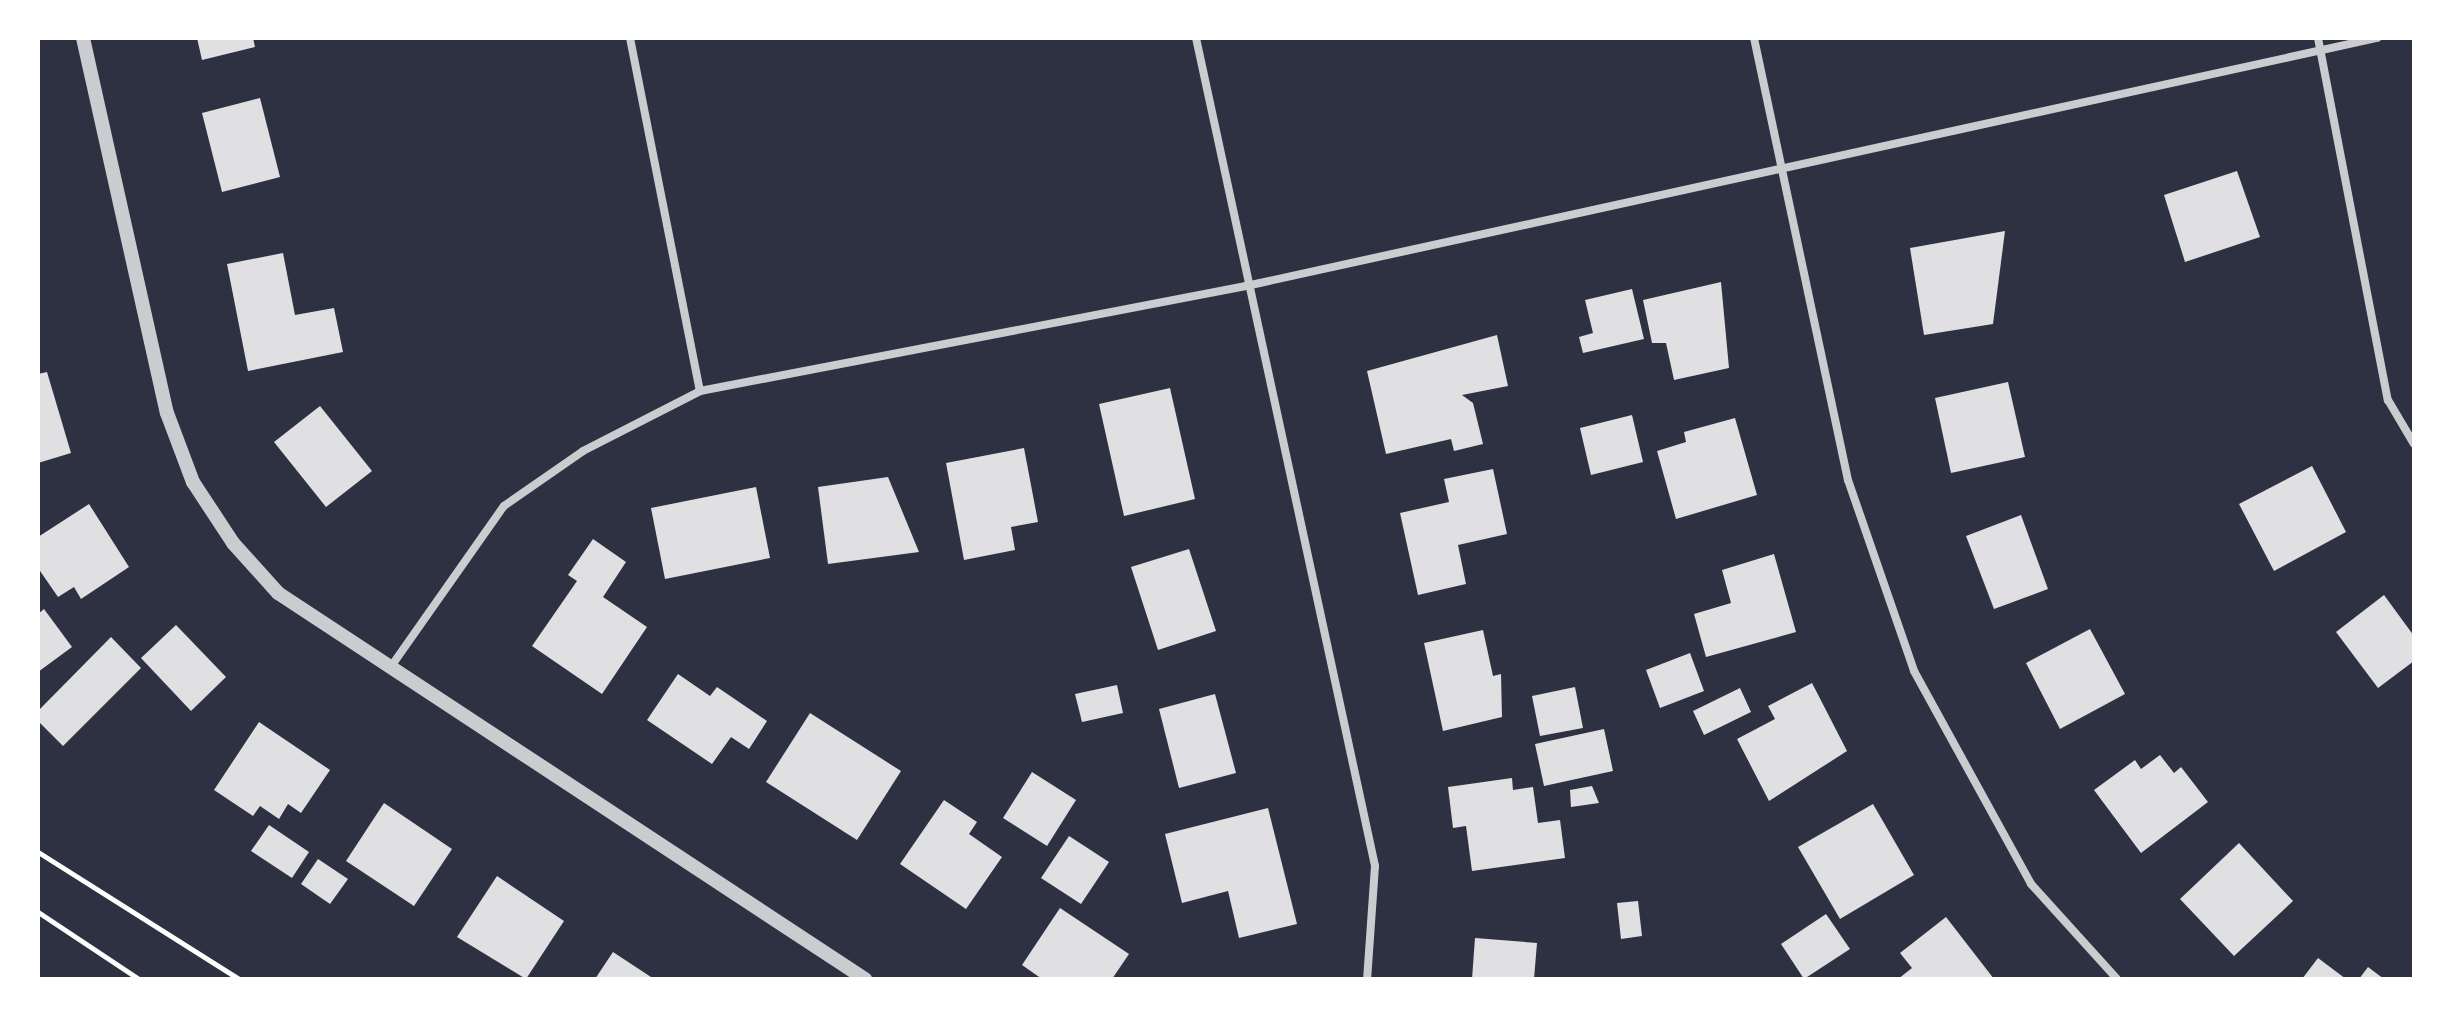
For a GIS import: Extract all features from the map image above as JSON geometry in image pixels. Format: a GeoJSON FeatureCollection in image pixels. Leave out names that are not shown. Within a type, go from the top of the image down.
{"type":"FeatureCollection","features":[{"type":"Feature","properties":{"kind":"street"},"geometry":{"type":"LineString","coordinates":[[83,38],[167,413],[193,482],[278,593],[865,979]]}},
{"type":"Feature","properties":{"kind":"street"},"geometry":{"type":"LineString","coordinates":[[630,38],[700,391]]}},
{"type":"Feature","properties":{"kind":"street"},"geometry":{"type":"LineString","coordinates":[[1196,38],[1246,286],[1375,866],[1367,979]]}},
{"type":"Feature","properties":{"kind":"street"},"geometry":{"type":"LineString","coordinates":[[1754,38],[1848,480],[1914,671],[2031,884],[2117,979]]}},
{"type":"Feature","properties":{"kind":"street"},"geometry":{"type":"LineString","coordinates":[[2318,38],[2388,400],[2414,444]]}},
{"type":"Feature","properties":{"kind":"street"},"geometry":{"type":"LineString","coordinates":[[390,669],[504,506],[583,451],[700,391],[1246,286],[2377,38]]}},
{"type":"Feature","properties":{"kind":"path"},"geometry":{"type":"LineString","coordinates":[[38,852],[239,979]]}},
{"type":"Feature","properties":{"kind":"path"},"geometry":{"type":"LineString","coordinates":[[38,912],[139,979]]}},
{"type":"Feature","properties":{"kind":"building"},"geometry":{"type":"Polygon","coordinates":[[[197,38],[253,38],[255,47],[202,60],[197,38]]]}},
{"type":"Feature","properties":{"kind":"building"},"geometry":{"type":"Polygon","coordinates":[[[260,98],[280,177],[222,192],[202,113],[260,98]]]}},
{"type":"Feature","properties":{"kind":"building"},"geometry":{"type":"Polygon","coordinates":[[[2237,171],[2260,237],[2185,262],[2164,195],[2237,171]]]}},
{"type":"Feature","properties":{"kind":"building"},"geometry":{"type":"Polygon","coordinates":[[[2005,231],[1993,324],[1924,335],[1910,248],[2005,231]]]}},
{"type":"Feature","properties":{"kind":"building"},"geometry":{"type":"Polygon","coordinates":[[[283,253],[295,315],[334,308],[343,352],[248,371],[227,264],[283,253]]]}},
{"type":"Feature","properties":{"kind":"building"},"geometry":{"type":"Polygon","coordinates":[[[1721,282],[1729,368],[1674,380],[1666,343],[1652,343],[1643,300],[1721,282]]]}},
{"type":"Feature","properties":{"kind":"building"},"geometry":{"type":"Polygon","coordinates":[[[1632,289],[1644,339],[1583,353],[1579,337],[1593,333],[1585,300],[1632,289]]]}},
{"type":"Feature","properties":{"kind":"building"},"geometry":{"type":"Polygon","coordinates":[[[1497,335],[1508,386],[1462,395],[1473,403],[1483,444],[1454,451],[1451,439],[1386,454],[1367,371],[1497,335]]]}},
{"type":"Feature","properties":{"kind":"building"},"geometry":{"type":"Polygon","coordinates":[[[47,372],[71,453],[38,463],[38,374],[47,372]]]}},
{"type":"Feature","properties":{"kind":"building"},"geometry":{"type":"Polygon","coordinates":[[[2008,382],[2025,457],[1951,473],[1935,398],[2008,382]]]}},
{"type":"Feature","properties":{"kind":"building"},"geometry":{"type":"Polygon","coordinates":[[[1170,388],[1195,499],[1124,516],[1099,404],[1170,388]]]}},
{"type":"Feature","properties":{"kind":"building"},"geometry":{"type":"Polygon","coordinates":[[[320,406],[372,471],[326,507],[274,442],[320,406]]]}},
{"type":"Feature","properties":{"kind":"building"},"geometry":{"type":"Polygon","coordinates":[[[1632,415],[1643,462],[1591,475],[1580,428],[1632,415]]]}},
{"type":"Feature","properties":{"kind":"building"},"geometry":{"type":"Polygon","coordinates":[[[1735,418],[1757,495],[1676,519],[1657,451],[1686,442],[1684,432],[1735,418]]]}},
{"type":"Feature","properties":{"kind":"building"},"geometry":{"type":"Polygon","coordinates":[[[1024,448],[1038,522],[1011,527],[1015,550],[964,560],[946,463],[1024,448]]]}},
{"type":"Feature","properties":{"kind":"building"},"geometry":{"type":"Polygon","coordinates":[[[2312,466],[2346,532],[2274,571],[2239,504],[2312,466]]]}},
{"type":"Feature","properties":{"kind":"building"},"geometry":{"type":"Polygon","coordinates":[[[1493,469],[1507,534],[1458,545],[1466,584],[1418,595],[1400,513],[1449,502],[1444,479],[1493,469]]]}},
{"type":"Feature","properties":{"kind":"building"},"geometry":{"type":"Polygon","coordinates":[[[888,477],[919,552],[828,564],[818,487],[888,477]]]}},
{"type":"Feature","properties":{"kind":"building"},"geometry":{"type":"Polygon","coordinates":[[[756,487],[770,558],[665,579],[651,508],[756,487]]]}},
{"type":"Feature","properties":{"kind":"building"},"geometry":{"type":"Polygon","coordinates":[[[89,504],[129,567],[81,599],[74,587],[58,597],[38,568],[38,537],[89,504]]]}},
{"type":"Feature","properties":{"kind":"building"},"geometry":{"type":"Polygon","coordinates":[[[2021,515],[2048,589],[1994,609],[1966,536],[2021,515]]]}},
{"type":"Feature","properties":{"kind":"building"},"geometry":{"type":"Polygon","coordinates":[[[593,539],[626,562],[603,597],[647,627],[602,694],[532,646],[577,581],[568,575],[593,539]]]}},
{"type":"Feature","properties":{"kind":"building"},"geometry":{"type":"Polygon","coordinates":[[[1189,549],[1216,631],[1158,650],[1131,567],[1189,549]]]}},
{"type":"Feature","properties":{"kind":"building"},"geometry":{"type":"Polygon","coordinates":[[[1774,554],[1796,632],[1706,657],[1694,614],[1731,603],[1722,570],[1774,554]]]}},
{"type":"Feature","properties":{"kind":"building"},"geometry":{"type":"Polygon","coordinates":[[[2384,595],[2414,636],[2414,661],[2378,688],[2336,632],[2384,595]]]}},
{"type":"Feature","properties":{"kind":"building"},"geometry":{"type":"Polygon","coordinates":[[[44,609],[72,647],[38,672],[38,614],[44,609]]]}},
{"type":"Feature","properties":{"kind":"building"},"geometry":{"type":"Polygon","coordinates":[[[176,625],[226,677],[191,711],[141,658],[176,625]]]}},
{"type":"Feature","properties":{"kind":"building"},"geometry":{"type":"Polygon","coordinates":[[[2090,629],[2125,694],[2060,729],[2026,663],[2090,629]]]}},
{"type":"Feature","properties":{"kind":"building"},"geometry":{"type":"Polygon","coordinates":[[[1483,630],[1493,676],[1501,674],[1502,717],[1443,731],[1424,643],[1483,630]]]}},
{"type":"Feature","properties":{"kind":"building"},"geometry":{"type":"Polygon","coordinates":[[[111,637],[141,668],[63,746],[38,721],[38,711],[111,637]]]}},
{"type":"Feature","properties":{"kind":"building"},"geometry":{"type":"Polygon","coordinates":[[[1690,653],[1704,691],[1660,708],[1646,670],[1690,653]]]}},
{"type":"Feature","properties":{"kind":"building"},"geometry":{"type":"Polygon","coordinates":[[[678,674],[710,696],[717,687],[767,721],[749,749],[731,737],[712,764],[647,720],[678,674]]]}},
{"type":"Feature","properties":{"kind":"building"},"geometry":{"type":"Polygon","coordinates":[[[1812,683],[1847,751],[1769,801],[1737,739],[1775,719],[1768,706],[1812,683]]]}},
{"type":"Feature","properties":{"kind":"building"},"geometry":{"type":"Polygon","coordinates":[[[1117,685],[1123,713],[1082,722],[1075,694],[1117,685]]]}},
{"type":"Feature","properties":{"kind":"building"},"geometry":{"type":"Polygon","coordinates":[[[1575,687],[1583,728],[1540,736],[1532,696],[1575,687]]]}},
{"type":"Feature","properties":{"kind":"building"},"geometry":{"type":"Polygon","coordinates":[[[1740,688],[1751,712],[1704,735],[1693,711],[1740,688]]]}},
{"type":"Feature","properties":{"kind":"building"},"geometry":{"type":"Polygon","coordinates":[[[1215,694],[1236,773],[1179,788],[1159,709],[1215,694]]]}},
{"type":"Feature","properties":{"kind":"building"},"geometry":{"type":"Polygon","coordinates":[[[810,713],[901,771],[857,840],[766,782],[810,713]]]}},
{"type":"Feature","properties":{"kind":"building"},"geometry":{"type":"Polygon","coordinates":[[[259,722],[330,770],[301,813],[288,804],[279,819],[260,806],[253,816],[214,790],[259,722]]]}},
{"type":"Feature","properties":{"kind":"building"},"geometry":{"type":"Polygon","coordinates":[[[1604,729],[1613,771],[1544,786],[1535,744],[1604,729]]]}},
{"type":"Feature","properties":{"kind":"building"},"geometry":{"type":"Polygon","coordinates":[[[2160,755],[2174,773],[2181,767],[2208,802],[2141,853],[2094,790],[2135,760],[2141,769],[2160,755]]]}},
{"type":"Feature","properties":{"kind":"building"},"geometry":{"type":"Polygon","coordinates":[[[1032,772],[1076,800],[1047,846],[1003,818],[1032,772]]]}},
{"type":"Feature","properties":{"kind":"building"},"geometry":{"type":"Polygon","coordinates":[[[1512,778],[1513,790],[1533,787],[1538,823],[1560,820],[1565,858],[1472,871],[1466,826],[1453,828],[1448,787],[1512,778]]]}},
{"type":"Feature","properties":{"kind":"building"},"geometry":{"type":"Polygon","coordinates":[[[1592,786],[1599,803],[1571,807],[1570,790],[1592,786]]]}},
{"type":"Feature","properties":{"kind":"building"},"geometry":{"type":"Polygon","coordinates":[[[944,800],[977,822],[969,834],[1002,857],[966,909],[900,864],[944,800]]]}},
{"type":"Feature","properties":{"kind":"building"},"geometry":{"type":"Polygon","coordinates":[[[384,803],[452,849],[414,906],[346,861],[384,803]]]}},
{"type":"Feature","properties":{"kind":"building"},"geometry":{"type":"Polygon","coordinates":[[[1873,804],[1914,875],[1840,919],[1798,847],[1873,804]]]}},
{"type":"Feature","properties":{"kind":"building"},"geometry":{"type":"Polygon","coordinates":[[[1268,808],[1297,924],[1239,938],[1228,891],[1182,903],[1165,834],[1268,808]]]}},
{"type":"Feature","properties":{"kind":"building"},"geometry":{"type":"Polygon","coordinates":[[[269,825],[309,852],[292,878],[251,851],[269,825]]]}},
{"type":"Feature","properties":{"kind":"building"},"geometry":{"type":"Polygon","coordinates":[[[1069,836],[1109,862],[1081,904],[1041,878],[1069,836]]]}},
{"type":"Feature","properties":{"kind":"building"},"geometry":{"type":"Polygon","coordinates":[[[2239,843],[2293,901],[2234,956],[2180,899],[2239,843]]]}},
{"type":"Feature","properties":{"kind":"building"},"geometry":{"type":"Polygon","coordinates":[[[318,859],[348,879],[330,904],[301,884],[318,859]]]}},
{"type":"Feature","properties":{"kind":"building"},"geometry":{"type":"Polygon","coordinates":[[[497,876],[564,921],[526,979],[457,937],[497,876]]]}},
{"type":"Feature","properties":{"kind":"building"},"geometry":{"type":"Polygon","coordinates":[[[1638,901],[1642,936],[1621,939],[1617,903],[1638,901]]]}},
{"type":"Feature","properties":{"kind":"building"},"geometry":{"type":"Polygon","coordinates":[[[1060,908],[1129,954],[1112,979],[1042,979],[1022,965],[1060,908]]]}},
{"type":"Feature","properties":{"kind":"building"},"geometry":{"type":"Polygon","coordinates":[[[1826,914],[1850,949],[1804,979],[1781,944],[1826,914]]]}},
{"type":"Feature","properties":{"kind":"building"},"geometry":{"type":"Polygon","coordinates":[[[1946,917],[1994,979],[1898,979],[1912,968],[1900,953],[1946,917]]]}},
{"type":"Feature","properties":{"kind":"building"},"geometry":{"type":"Polygon","coordinates":[[[1475,938],[1537,943],[1534,979],[1472,979],[1475,938]]]}},
{"type":"Feature","properties":{"kind":"building"},"geometry":{"type":"Polygon","coordinates":[[[613,952],[654,979],[595,979],[613,952]]]}},
{"type":"Feature","properties":{"kind":"building"},"geometry":{"type":"Polygon","coordinates":[[[2318,958],[2346,979],[2302,979],[2318,958]]]}},
{"type":"Feature","properties":{"kind":"building"},"geometry":{"type":"Polygon","coordinates":[[[2368,967],[2384,979],[2359,979],[2368,967]]]}}]}
